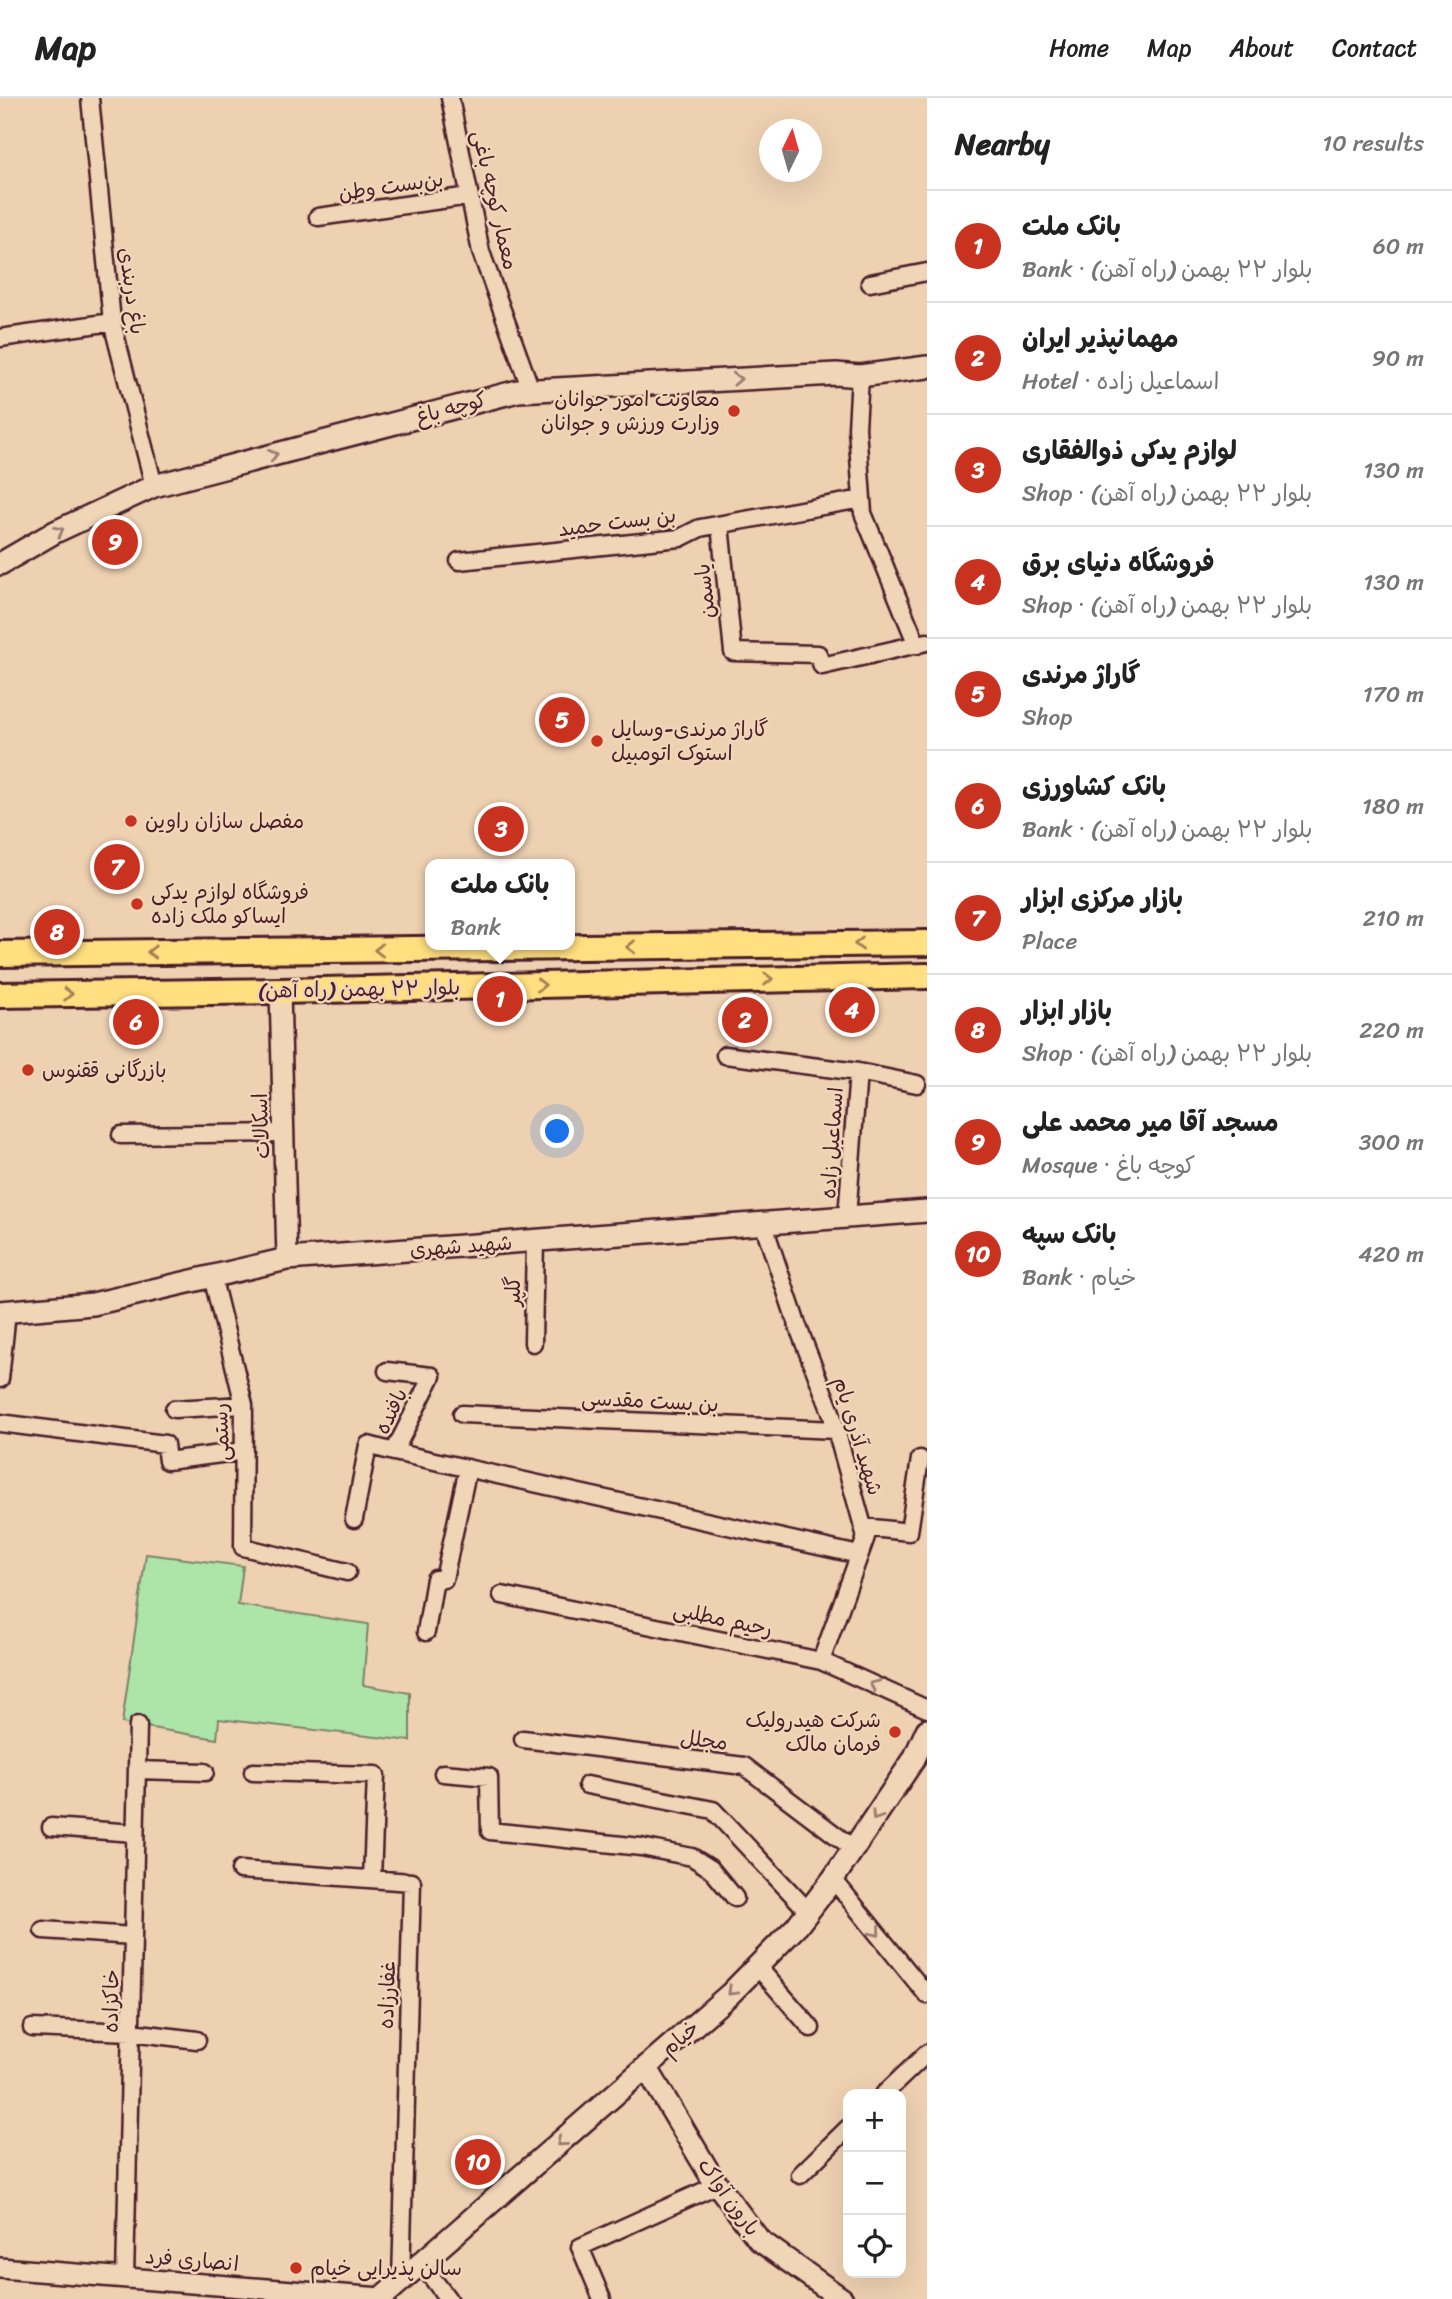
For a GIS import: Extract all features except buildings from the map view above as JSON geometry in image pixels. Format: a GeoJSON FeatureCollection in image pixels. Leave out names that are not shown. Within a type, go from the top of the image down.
{"type":"FeatureCollection","features":[{"type":"Feature","properties":{"kind":"main road","name":"کوچه باغ"},"geometry":{"type":"LineString","coordinates":[[0,564],[55,532],[153,486],[518,391],[836,374],[860,376],[927,367]]}},
{"type":"Feature","properties":{"kind":"main road","name":"بلوار ۲۲ بهمن (راه آهن)"},"geometry":{"type":"LineString","coordinates":[[575,947],[927,943]]}},
{"type":"Feature","properties":{"kind":"main road","name":"بلوار ۲۲ بهمن (راه آهن)"},"geometry":{"type":"LineString","coordinates":[[0,954],[425,949]]}},
{"type":"Feature","properties":{"kind":"main road","name":"بلوار ۲۲ بهمن (راه آهن)"},"geometry":{"type":"LineString","coordinates":[[0,995],[927,975]]}},
{"type":"Feature","properties":{"kind":"main road","name":"شهید شهری"},"geometry":{"type":"LineString","coordinates":[[3,1312],[93,1304],[287,1259],[927,1211]]}},
{"type":"Feature","properties":{"kind":"main road","name":"خیام"},"geometry":{"type":"LineString","coordinates":[[380,2299],[730,1994],[757,1966],[808,1912],[833,1879],[920,1756],[927,1730]]}},
{"type":"Feature","properties":{"kind":"main road","name":"بارون آواک"},"geometry":{"type":"LineString","coordinates":[[646,2067],[717,2185],[760,2240],[842,2299]]}},
{"type":"Feature","properties":{"kind":"street","name":"باغ دربندی"},"geometry":{"type":"LineString","coordinates":[[90,98],[112,322],[153,486]]}},
{"type":"Feature","properties":{"kind":"street","name":"معمار کوچه باغی"},"geometry":{"type":"LineString","coordinates":[[450,98],[481,252],[531,390]]}},
{"type":"Feature","properties":{"kind":"street","name":"بن‌بست وطن"},"geometry":{"type":"LineString","coordinates":[[318,217],[470,196]]}},
{"type":"Feature","properties":{"kind":"street"},"geometry":{"type":"LineString","coordinates":[[870,283],[927,272]]}},
{"type":"Feature","properties":{"kind":"street"},"geometry":{"type":"LineString","coordinates":[[0,338],[112,322]]}},
{"type":"Feature","properties":{"kind":"street"},"geometry":{"type":"LineString","coordinates":[[860,376],[857,428],[863,513],[922,643]]}},
{"type":"Feature","properties":{"kind":"street","name":"بن بست حمید"},"geometry":{"type":"LineString","coordinates":[[459,561],[680,538],[700,528],[862,499]]}},
{"type":"Feature","properties":{"kind":"street","name":"یاسمن"},"geometry":{"type":"LineString","coordinates":[[720,525],[733,652],[818,654],[822,666],[922,643]]}},
{"type":"Feature","properties":{"kind":"street","name":"اسکالات"},"geometry":{"type":"LineString","coordinates":[[280,991],[287,1259]]}},
{"type":"Feature","properties":{"kind":"street","name":"اسماعیل زاده"},"geometry":{"type":"LineString","coordinates":[[725,1055],[858,1072],[917,1084]]}},
{"type":"Feature","properties":{"kind":"street","name":"اسماعیل زاده"},"geometry":{"type":"LineString","coordinates":[[848,1217],[858,1072]]}},
{"type":"Feature","properties":{"kind":"street"},"geometry":{"type":"LineString","coordinates":[[121,1135],[284,1133]]}},
{"type":"Feature","properties":{"kind":"street","name":"شهید آذری یام"},"geometry":{"type":"LineString","coordinates":[[763,1223],[836,1430],[866,1536],[821,1661]]}},
{"type":"Feature","properties":{"kind":"street","name":"گلپر"},"geometry":{"type":"LineString","coordinates":[[533,1343],[535,1240]]}},
{"type":"Feature","properties":{"kind":"street","name":"رستمی"},"geometry":{"type":"LineString","coordinates":[[212,1276],[244,1405],[243,1547],[347,1572]]}},
{"type":"Feature","properties":{"kind":"street"},"geometry":{"type":"LineString","coordinates":[[0,1379],[3,1312]]}},
{"type":"Feature","properties":{"kind":"street","name":"بافنده"},"geometry":{"type":"LineString","coordinates":[[355,1518],[368,1445],[394,1452],[432,1376],[387,1371]]}},
{"type":"Feature","properties":{"kind":"street"},"geometry":{"type":"LineString","coordinates":[[174,1409],[244,1405]]}},
{"type":"Feature","properties":{"kind":"street","name":"بن بست مقدسی"},"geometry":{"type":"LineString","coordinates":[[462,1414],[836,1430]]}},
{"type":"Feature","properties":{"kind":"street"},"geometry":{"type":"LineString","coordinates":[[0,1423],[165,1444],[167,1461],[244,1451]]}},
{"type":"Feature","properties":{"kind":"street"},"geometry":{"type":"LineString","coordinates":[[394,1452],[859,1555]]}},
{"type":"Feature","properties":{"kind":"street"},"geometry":{"type":"LineString","coordinates":[[863,1527],[909,1532],[920,1460]]}},
{"type":"Feature","properties":{"kind":"street"},"geometry":{"type":"LineString","coordinates":[[426,1632],[435,1579],[444,1579],[468,1468]]}},
{"type":"Feature","properties":{"kind":"street","name":"رحیم مطلبی"},"geometry":{"type":"LineString","coordinates":[[502,1595],[821,1661],[927,1709]]}},
{"type":"Feature","properties":{"kind":"street","name":"خاکزاده"},"geometry":{"type":"LineString","coordinates":[[125,2278],[138,1726]]}},
{"type":"Feature","properties":{"kind":"street","name":"مجلل"},"geometry":{"type":"LineString","coordinates":[[523,1739],[744,1766],[853,1849]]}},
{"type":"Feature","properties":{"kind":"street"},"geometry":{"type":"LineString","coordinates":[[137,1770],[205,1772]]}},
{"type":"Feature","properties":{"kind":"street"},"geometry":{"type":"LineString","coordinates":[[253,1772],[376,1775],[372,1879]]}},
{"type":"Feature","properties":{"kind":"street"},"geometry":{"type":"LineString","coordinates":[[443,1773],[489,1777],[490,1831],[642,1847],[692,1857],[711,1869],[735,1898]]}},
{"type":"Feature","properties":{"kind":"street"},"geometry":{"type":"LineString","coordinates":[[587,1785],[713,1810],[808,1912]]}},
{"type":"Feature","properties":{"kind":"street"},"geometry":{"type":"LineString","coordinates":[[51,1827],[135,1833]]}},
{"type":"Feature","properties":{"kind":"street","name":"غفارزاده"},"geometry":{"type":"LineString","coordinates":[[240,1870],[411,1882],[401,2281]]}},
{"type":"Feature","properties":{"kind":"street"},"geometry":{"type":"LineString","coordinates":[[833,1879],[927,1995]]}},
{"type":"Feature","properties":{"kind":"street"},"geometry":{"type":"LineString","coordinates":[[43,1930],[133,1936]]}},
{"type":"Feature","properties":{"kind":"street"},"geometry":{"type":"LineString","coordinates":[[757,1966],[811,2028]]}},
{"type":"Feature","properties":{"kind":"street"},"geometry":{"type":"LineString","coordinates":[[32,2028],[131,2032],[197,2040]]}},
{"type":"Feature","properties":{"kind":"street"},"geometry":{"type":"LineString","coordinates":[[889,2089],[927,2053]]}},
{"type":"Feature","properties":{"kind":"street"},"geometry":{"type":"LineString","coordinates":[[800,2175],[843,2133]]}},
{"type":"Feature","properties":{"kind":"street"},"geometry":{"type":"LineString","coordinates":[[602,2299],[580,2247],[717,2185]]}},
{"type":"Feature","properties":{"kind":"street"},"geometry":{"type":"LineString","coordinates":[[421,2263],[448,2299]]}},
{"type":"Feature","properties":{"kind":"street","name":"انصاری فرد"},"geometry":{"type":"LineString","coordinates":[[0,2268],[380,2299]]}},
{"type":"Feature","properties":{"kind":"green space"},"geometry":{"type":"Polygon","coordinates":[[[146,1554],[243,1566],[238,1605],[368,1624],[363,1685],[410,1693],[410,1741],[219,1719],[217,1739],[122,1723],[146,1554]]]}},
{"type":"Feature","properties":{"kind":"place","name":"معاونت امور جوانان وزارت ورزش و جوانان"},"geometry":{"type":"Point","coordinates":[734,411]}},
{"type":"Feature","properties":{"kind":"place","name":"مسجد آقا میر محمد علی"},"geometry":{"type":"Point","coordinates":[115,542]}},
{"type":"Feature","properties":{"kind":"place","name":"گاراژ مرندی"},"geometry":{"type":"Point","coordinates":[562,720]}},
{"type":"Feature","properties":{"kind":"place","name":"گاراژ مرندی-وسایل استوک اتومبیل"},"geometry":{"type":"Point","coordinates":[597,741]}},
{"type":"Feature","properties":{"kind":"place","name":"مفصل سازان راوین"},"geometry":{"type":"Point","coordinates":[131,821]}},
{"type":"Feature","properties":{"kind":"place","name":"لوازم یدکی ذوالفقاری"},"geometry":{"type":"Point","coordinates":[501,829]}},
{"type":"Feature","properties":{"kind":"place","name":"بازار مرکزی ابزار"},"geometry":{"type":"Point","coordinates":[117,867]}},
{"type":"Feature","properties":{"kind":"place","name":"فروشگاه لوازم یدکی ایساکو ملک زاده"},"geometry":{"type":"Point","coordinates":[137,904]}},
{"type":"Feature","properties":{"kind":"place","name":"بازار ابزار"},"geometry":{"type":"Point","coordinates":[57,932]}},
{"type":"Feature","properties":{"kind":"place","name":"بانک ملت"},"geometry":{"type":"Point","coordinates":[500,999]}},
{"type":"Feature","properties":{"kind":"place","name":"فروشگاه دنیای برق"},"geometry":{"type":"Point","coordinates":[852,1010]}},
{"type":"Feature","properties":{"kind":"place","name":"مهمانپذیر ایران"},"geometry":{"type":"Point","coordinates":[745,1020]}},
{"type":"Feature","properties":{"kind":"place","name":"بانک کشاورزی"},"geometry":{"type":"Point","coordinates":[136,1022]}},
{"type":"Feature","properties":{"kind":"place","name":"بازرگانی ققنوس"},"geometry":{"type":"Point","coordinates":[28,1070]}},
{"type":"Feature","properties":{"kind":"place","name":"شرکت هیدرولیک فرمان مالک"},"geometry":{"type":"Point","coordinates":[895,1732]}},
{"type":"Feature","properties":{"kind":"place","name":"بانک سپه"},"geometry":{"type":"Point","coordinates":[478,2162]}},
{"type":"Feature","properties":{"kind":"place","name":"سالن پذیرایی خیام"},"geometry":{"type":"Point","coordinates":[296,2268]}}]}
